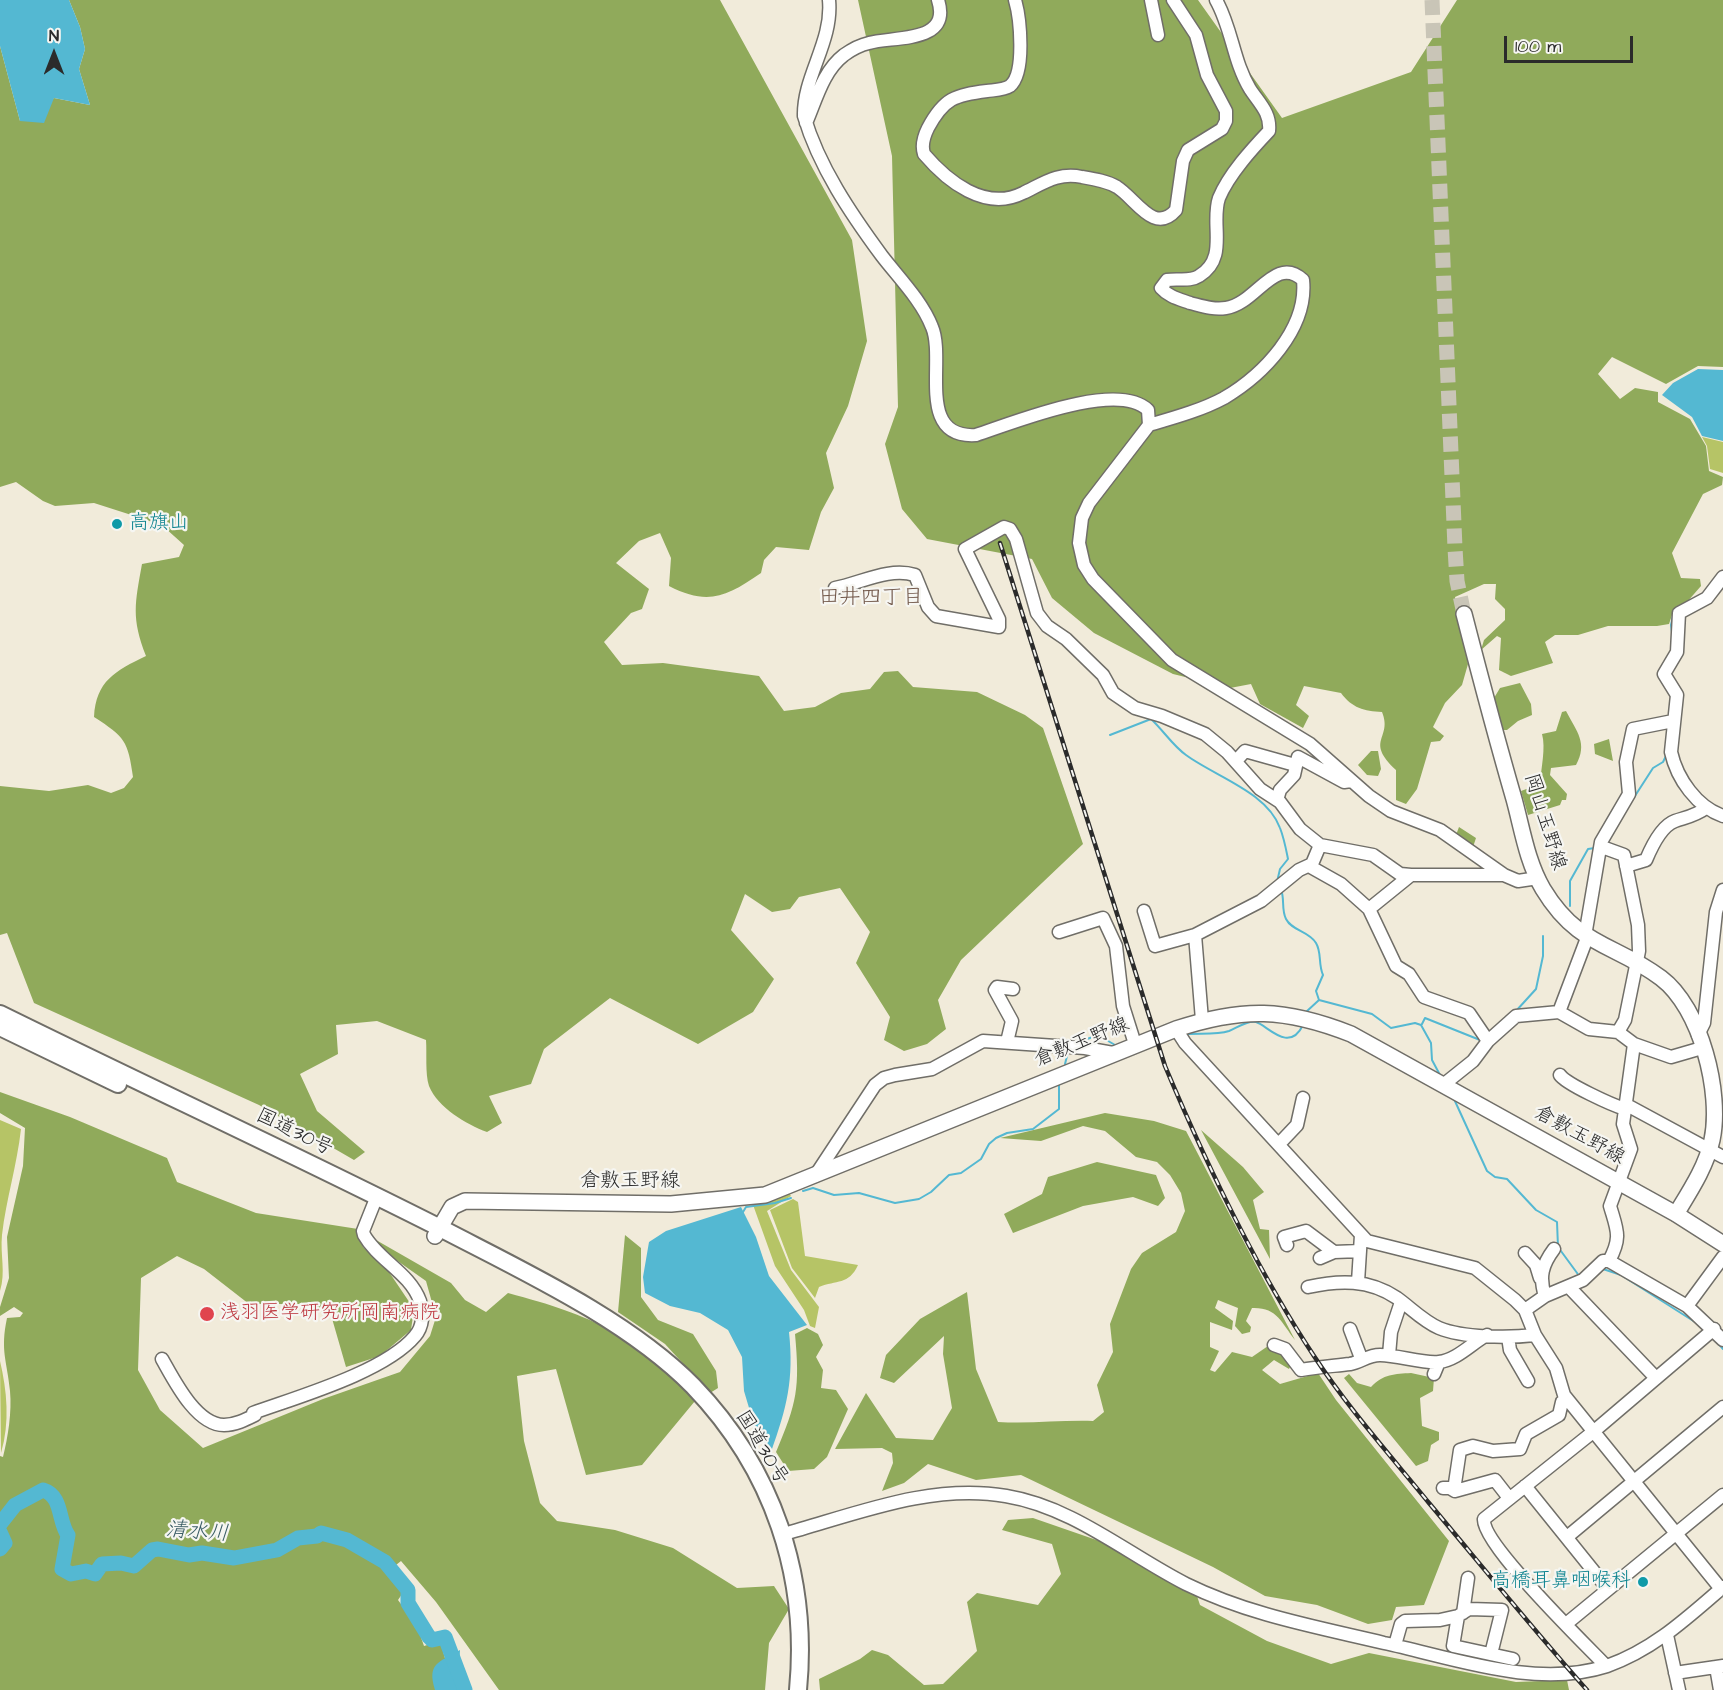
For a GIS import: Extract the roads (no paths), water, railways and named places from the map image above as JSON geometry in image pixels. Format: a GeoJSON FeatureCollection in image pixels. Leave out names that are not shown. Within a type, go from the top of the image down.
{"type":"FeatureCollection","features":[{"type":"Feature","properties":{"kind":"highway","name":"国道30号"},"geometry":{"type":"LineString","coordinates":[[0,1014],[566,1297],[644,1343],[694,1388],[730,1431],[747,1459],[784,1534],[799,1605],[798,1690]]}},
{"type":"Feature","properties":{"kind":"highway","name":"国道30号"},"geometry":{"type":"LineString","coordinates":[[0,1027],[374,1201]]}},
{"type":"Feature","properties":{"kind":"main road","name":"岡山玉野線"},"geometry":{"type":"LineString","coordinates":[[1464,614],[1538,878],[1559,910],[1586,937],[1638,965],[1671,987],[1692,1017],[1717,1084],[1716,1153],[1702,1167],[1676,1214]]}},
{"type":"Feature","properties":{"kind":"main road","name":"倉敷玉野線"},"geometry":{"type":"LineString","coordinates":[[437,1232],[452,1207],[465,1201],[671,1204],[765,1195],[1136,1044],[1202,1020],[1250,1012],[1275,1013],[1311,1020],[1351,1034],[1676,1214],[1723,1244]]}},
{"type":"Feature","properties":{"kind":"street"},"geometry":{"type":"LineString","coordinates":[[829,0],[827,34],[805,100],[806,123],[849,211],[920,305],[932,327],[938,349],[936,406],[947,424],[961,434],[976,435],[1069,405],[1110,400],[1142,404],[1148,410],[1149,424]]}},
{"type":"Feature","properties":{"kind":"street"},"geometry":{"type":"LineString","coordinates":[[806,123],[828,73],[842,57],[869,43],[928,32],[937,21],[940,10],[938,0]]}},
{"type":"Feature","properties":{"kind":"street"},"geometry":{"type":"LineString","coordinates":[[1015,0],[1019,17],[1020,51],[1015,77],[1010,86],[998,90],[970,93],[946,101],[937,111],[926,132],[924,154],[946,178],[974,195],[992,198],[1015,197],[1057,176],[1074,175],[1118,188],[1149,216],[1156,219],[1164,218],[1176,210],[1183,160],[1188,150],[1222,129],[1226,121],[1226,111],[1207,75],[1196,35],[1173,0]]}},
{"type":"Feature","properties":{"kind":"street"},"geometry":{"type":"LineString","coordinates":[[1151,0],[1158,35]]}},
{"type":"Feature","properties":{"kind":"street"},"geometry":{"type":"LineString","coordinates":[[1216,0],[1223,12],[1239,66],[1249,87],[1268,114],[1269,130],[1240,165],[1219,199],[1218,248],[1211,264],[1199,276],[1167,280],[1161,288],[1173,297],[1208,308],[1227,308],[1242,303],[1265,286],[1274,275],[1287,271],[1294,272],[1303,280],[1305,296],[1295,324],[1263,368],[1223,398],[1149,424],[1089,503],[1082,518],[1079,543],[1084,565],[1093,579],[1172,660],[1310,744],[1391,811],[1440,830],[1504,875],[1518,881],[1538,878]]}},
{"type":"Feature","properties":{"kind":"street"},"geometry":{"type":"LineString","coordinates":[[835,588],[879,576],[908,573],[915,575],[928,607],[936,616],[999,627],[999,619],[965,549],[1004,527],[1010,529],[1018,548],[1037,613],[1047,626],[1092,663],[1103,675],[1113,693],[1135,708],[1162,716],[1205,734],[1236,761],[1260,789],[1277,800],[1300,829],[1320,845],[1373,855],[1400,874],[1504,875]]}},
{"type":"Feature","properties":{"kind":"street"},"geometry":{"type":"LineString","coordinates":[[1723,577],[1707,598],[1679,613],[1677,652],[1664,674],[1677,696],[1672,721],[1672,760],[1690,791],[1706,808],[1723,816]]}},
{"type":"Feature","properties":{"kind":"street"},"geometry":{"type":"LineString","coordinates":[[1559,1012],[1586,937],[1601,846],[1629,794],[1626,762],[1634,728],[1672,721]]}},
{"type":"Feature","properties":{"kind":"street"},"geometry":{"type":"LineString","coordinates":[[1236,761],[1245,751],[1295,765]]}},
{"type":"Feature","properties":{"kind":"street"},"geometry":{"type":"LineString","coordinates":[[1277,800],[1280,790],[1294,775],[1298,757],[1344,782],[1353,781]]}},
{"type":"Feature","properties":{"kind":"street"},"geometry":{"type":"LineString","coordinates":[[1626,866],[1646,860],[1652,846],[1671,823],[1686,820],[1706,808]]}},
{"type":"Feature","properties":{"kind":"street"},"geometry":{"type":"LineString","coordinates":[[1144,911],[1155,946],[1195,935],[1261,901],[1299,870],[1309,866],[1320,845]]}},
{"type":"Feature","properties":{"kind":"street"},"geometry":{"type":"LineString","coordinates":[[1601,846],[1624,855],[1638,925],[1638,965],[1625,1020],[1618,1032]]}},
{"type":"Feature","properties":{"kind":"street"},"geometry":{"type":"LineString","coordinates":[[1309,866],[1341,884],[1369,909],[1396,966],[1409,974],[1424,997],[1468,1013],[1488,1041]]}},
{"type":"Feature","properties":{"kind":"street"},"geometry":{"type":"LineString","coordinates":[[1369,909],[1411,875]]}},
{"type":"Feature","properties":{"kind":"street"},"geometry":{"type":"LineString","coordinates":[[1443,1085],[1473,1061],[1488,1041],[1516,1016],[1559,1012],[1589,1029],[1618,1032],[1634,1044],[1671,1057],[1700,1042],[1716,912],[1723,890]]}},
{"type":"Feature","properties":{"kind":"street"},"geometry":{"type":"LineString","coordinates":[[1059,932],[1103,918],[1116,946],[1124,1006],[1136,1044]]}},
{"type":"Feature","properties":{"kind":"street"},"geometry":{"type":"LineString","coordinates":[[1195,935],[1202,1020]]}},
{"type":"Feature","properties":{"kind":"street"},"geometry":{"type":"LineString","coordinates":[[1007,1042],[1012,1022],[995,990],[997,987],[1013,989]]}},
{"type":"Feature","properties":{"kind":"street"},"geometry":{"type":"LineString","coordinates":[[784,1534],[930,1495],[970,1493],[1008,1496],[1071,1518],[1183,1582],[1229,1603],[1278,1618],[1521,1672],[1576,1672],[1606,1666],[1632,1656],[1667,1635],[1722,1588],[1567,1399],[1556,1368],[1535,1335],[1525,1310],[1475,1268],[1377,1246],[1361,1235],[1185,1042],[1176,1029]]}},
{"type":"Feature","properties":{"kind":"street"},"geometry":{"type":"LineString","coordinates":[[815,1176],[875,1085],[884,1078],[932,1069],[983,1041],[1085,1048],[1113,1053]]}},
{"type":"Feature","properties":{"kind":"street"},"geometry":{"type":"LineString","coordinates":[[1609,1261],[1617,1246],[1618,1226],[1610,1206],[1631,1149],[1623,1124],[1634,1044]]}},
{"type":"Feature","properties":{"kind":"street"},"geometry":{"type":"LineString","coordinates":[[1560,1075],[1565,1083],[1586,1090],[1602,1102],[1625,1107],[1716,1153]]}},
{"type":"Feature","properties":{"kind":"street"},"geometry":{"type":"LineString","coordinates":[[1279,1144],[1297,1125],[1303,1098]]}},
{"type":"Feature","properties":{"kind":"street"},"geometry":{"type":"LineString","coordinates":[[162,1359],[184,1397],[198,1412],[221,1425],[235,1424],[255,1415],[253,1413],[355,1374],[407,1344],[421,1325],[421,1303],[415,1289],[364,1235],[363,1231],[374,1201]]}},
{"type":"Feature","properties":{"kind":"street"},"geometry":{"type":"LineString","coordinates":[[1287,1245],[1284,1237],[1306,1231],[1334,1252]]}},
{"type":"Feature","properties":{"kind":"street"},"geometry":{"type":"LineString","coordinates":[[1358,1282],[1361,1235]]}},
{"type":"Feature","properties":{"kind":"street"},"geometry":{"type":"LineString","coordinates":[[1541,1282],[1546,1260],[1554,1249]]}},
{"type":"Feature","properties":{"kind":"street"},"geometry":{"type":"LineString","coordinates":[[1320,1258],[1334,1252],[1360,1251]]}},
{"type":"Feature","properties":{"kind":"street"},"geometry":{"type":"LineString","coordinates":[[1525,1253],[1536,1265],[1545,1296]]}},
{"type":"Feature","properties":{"kind":"street"},"geometry":{"type":"LineString","coordinates":[[1687,1306],[1723,1257]]}},
{"type":"Feature","properties":{"kind":"street"},"geometry":{"type":"LineString","coordinates":[[1525,1310],[1545,1296],[1582,1280],[1603,1261],[1609,1261],[1687,1306],[1714,1329],[1723,1340]]}},
{"type":"Feature","properties":{"kind":"street"},"geometry":{"type":"LineString","coordinates":[[1308,1287],[1340,1281],[1358,1282],[1401,1302],[1442,1329],[1508,1337],[1535,1335]]}},
{"type":"Feature","properties":{"kind":"street"},"geometry":{"type":"LineString","coordinates":[[1569,1287],[1656,1378]]}},
{"type":"Feature","properties":{"kind":"street"},"geometry":{"type":"LineString","coordinates":[[1389,1355],[1391,1332],[1401,1302]]}},
{"type":"Feature","properties":{"kind":"street"},"geometry":{"type":"LineString","coordinates":[[1350,1329],[1361,1359]]}},
{"type":"Feature","properties":{"kind":"street"},"geometry":{"type":"LineString","coordinates":[[1606,1666],[1510,1564],[1485,1529],[1484,1519],[1593,1432],[1714,1329]]}},
{"type":"Feature","properties":{"kind":"street"},"geometry":{"type":"LineString","coordinates":[[1275,1345],[1285,1349],[1300,1370],[1323,1368],[1334,1364],[1352,1364],[1361,1359],[1389,1355],[1439,1362],[1462,1352],[1487,1335]]}},
{"type":"Feature","properties":{"kind":"street"},"geometry":{"type":"LineString","coordinates":[[1508,1337],[1510,1350],[1528,1381]]}},
{"type":"Feature","properties":{"kind":"street"},"geometry":{"type":"LineString","coordinates":[[1434,1374],[1439,1362]]}},
{"type":"Feature","properties":{"kind":"street"},"geometry":{"type":"LineString","coordinates":[[1509,1498],[1495,1480],[1448,1489],[1460,1450],[1473,1446],[1493,1451],[1520,1449],[1526,1434],[1559,1415],[1562,1402],[1567,1399]]}},
{"type":"Feature","properties":{"kind":"street"},"geometry":{"type":"LineString","coordinates":[[1567,1537],[1723,1407]]}},
{"type":"Feature","properties":{"kind":"street"},"geometry":{"type":"LineString","coordinates":[[1525,1486],[1608,1590]]}},
{"type":"Feature","properties":{"kind":"street"},"geometry":{"type":"LineString","coordinates":[[1566,1624],[1723,1495]]}},
{"type":"Feature","properties":{"kind":"street"},"geometry":{"type":"LineString","coordinates":[[1468,1578],[1453,1646],[1513,1659]]}},
{"type":"Feature","properties":{"kind":"street"},"geometry":{"type":"LineString","coordinates":[[1395,1645],[1401,1624],[1405,1621],[1440,1620],[1461,1614],[1469,1609],[1502,1610],[1491,1654]]}},
{"type":"Feature","properties":{"kind":"street"},"geometry":{"type":"LineString","coordinates":[[1667,1635],[1672,1648],[1679,1690]]}},
{"type":"Feature","properties":{"kind":"street"},"geometry":{"type":"LineString","coordinates":[[1675,1673],[1720,1667],[1720,1690]]}},
{"type":"Feature","properties":{"kind":"water"},"geometry":{"type":"Polygon","coordinates":[[[0,0],[69,0],[80,27],[85,49],[79,69],[90,105],[54,98],[44,123],[20,121],[0,46],[0,0]]]}},
{"type":"Feature","properties":{"kind":"water"},"geometry":{"type":"Polygon","coordinates":[[[1698,369],[1723,370],[1723,441],[1702,436],[1692,417],[1662,395],[1673,383],[1698,369]]]}},
{"type":"Feature","properties":{"kind":"water"},"geometry":{"type":"Polygon","coordinates":[[[741,1207],[756,1237],[769,1276],[807,1325],[789,1332],[791,1365],[788,1393],[771,1452],[755,1428],[744,1391],[742,1357],[728,1330],[700,1313],[670,1306],[645,1293],[643,1277],[649,1242],[666,1231],[741,1207]]]}},
{"type":"Feature","properties":{"kind":"water"},"geometry":{"type":"Polygon","coordinates":[[[460,1650],[459,1666],[471,1690],[435,1690],[432,1674],[436,1665],[460,1650]]]}},
{"type":"Feature","properties":{"kind":"waterway"},"geometry":{"type":"LineString","coordinates":[[1672,632],[1674,612]]}},
{"type":"Feature","properties":{"kind":"waterway"},"geometry":{"type":"LineString","coordinates":[[1110,735],[1151,719],[1186,755],[1239,786],[1264,804],[1280,828],[1288,859],[1280,869],[1277,882]]}},
{"type":"Feature","properties":{"kind":"waterway"},"geometry":{"type":"LineString","coordinates":[[1633,799],[1653,768],[1663,762],[1667,754]]}},
{"type":"Feature","properties":{"kind":"waterway"},"geometry":{"type":"LineString","coordinates":[[1570,906],[1570,881],[1588,849],[1595,848]]}},
{"type":"Feature","properties":{"kind":"waterway"},"geometry":{"type":"LineString","coordinates":[[1281,890],[1286,919],[1292,926],[1313,939],[1318,947],[1323,975],[1316,991],[1319,1000],[1372,1014],[1391,1028],[1415,1023],[1421,1025],[1431,1043],[1432,1060],[1440,1075]]}},
{"type":"Feature","properties":{"kind":"waterway"},"geometry":{"type":"LineString","coordinates":[[1516,1011],[1536,989],[1543,956],[1543,936]]}},
{"type":"Feature","properties":{"kind":"waterway"},"geometry":{"type":"LineString","coordinates":[[1306,1012],[1319,1000]]}},
{"type":"Feature","properties":{"kind":"waterway"},"geometry":{"type":"LineString","coordinates":[[1422,1024],[1425,1018],[1480,1040]]}},
{"type":"Feature","properties":{"kind":"waterway"},"geometry":{"type":"LineString","coordinates":[[1187,1034],[1224,1032],[1246,1023],[1256,1022],[1285,1038],[1297,1033],[1303,1025]]}},
{"type":"Feature","properties":{"kind":"waterway"},"geometry":{"type":"LineString","coordinates":[[1079,1042],[1098,1035],[1115,1045]]}},
{"type":"Feature","properties":{"kind":"waterway"},"geometry":{"type":"LineString","coordinates":[[1065,1064],[1068,1052]]}},
{"type":"Feature","properties":{"kind":"waterway"},"geometry":{"type":"LineString","coordinates":[[803,1191],[813,1188],[834,1195],[859,1193],[895,1203],[919,1199],[931,1192],[949,1175],[961,1173],[981,1159],[989,1144],[996,1138],[1007,1133],[1033,1129],[1059,1109],[1059,1084]]}},
{"type":"Feature","properties":{"kind":"waterway"},"geometry":{"type":"LineString","coordinates":[[1454,1099],[1487,1171],[1495,1177],[1507,1179],[1536,1210],[1557,1222],[1558,1247],[1580,1277]]}},
{"type":"Feature","properties":{"kind":"waterway"},"geometry":{"type":"LineString","coordinates":[[743,1212],[746,1207],[791,1198]]}},
{"type":"Feature","properties":{"kind":"waterway"},"geometry":{"type":"LineString","coordinates":[[1603,1269],[1621,1275],[1695,1322]]}},
{"type":"Feature","properties":{"kind":"waterway"},"geometry":{"type":"LineString","coordinates":[[1718,1343],[1723,1349]]}},
{"type":"Feature","properties":{"kind":"waterway","name":"清水川"},"geometry":{"type":"LineString","coordinates":[[0,1524],[15,1505],[43,1490],[49,1493],[57,1503],[68,1535],[62,1569],[71,1574],[86,1571],[95,1574],[102,1564],[121,1563],[134,1566],[152,1550],[158,1549],[189,1555],[202,1553],[234,1558],[277,1550],[298,1538],[317,1536],[321,1533],[347,1540],[385,1562],[408,1590],[408,1603],[432,1640],[445,1637],[465,1690]]}},
{"type":"Feature","properties":{"kind":"waterway","name":"清水川"},"geometry":{"type":"LineString","coordinates":[[0,1532],[5,1543],[0,1549]]}},
{"type":"Feature","properties":{"kind":"tunnel"},"geometry":{"type":"LineString","coordinates":[[1432,0],[1455,548],[1457,581],[1464,614]]}},
{"type":"Feature","properties":{"kind":"railway"},"geometry":{"type":"LineString","coordinates":[[1000,543],[1165,1066],[1233,1214],[1272,1288],[1314,1356],[1341,1394],[1429,1503],[1587,1690]]}},
{"type":"Feature","properties":{"kind":"place","name":"高旗山"},"geometry":{"type":"Point","coordinates":[117,524]}},
{"type":"Feature","properties":{"kind":"place","name":"浅羽医学研究所岡南病院"},"geometry":{"type":"Point","coordinates":[207,1314]}},
{"type":"Feature","properties":{"kind":"place","name":"高橋耳鼻咽喉科"},"geometry":{"type":"Point","coordinates":[1643,1582]}},
{"type":"Feature","properties":{"kind":"district","name":"田井四丁目"},"geometry":{"type":"Point","coordinates":[871,599]}}]}
